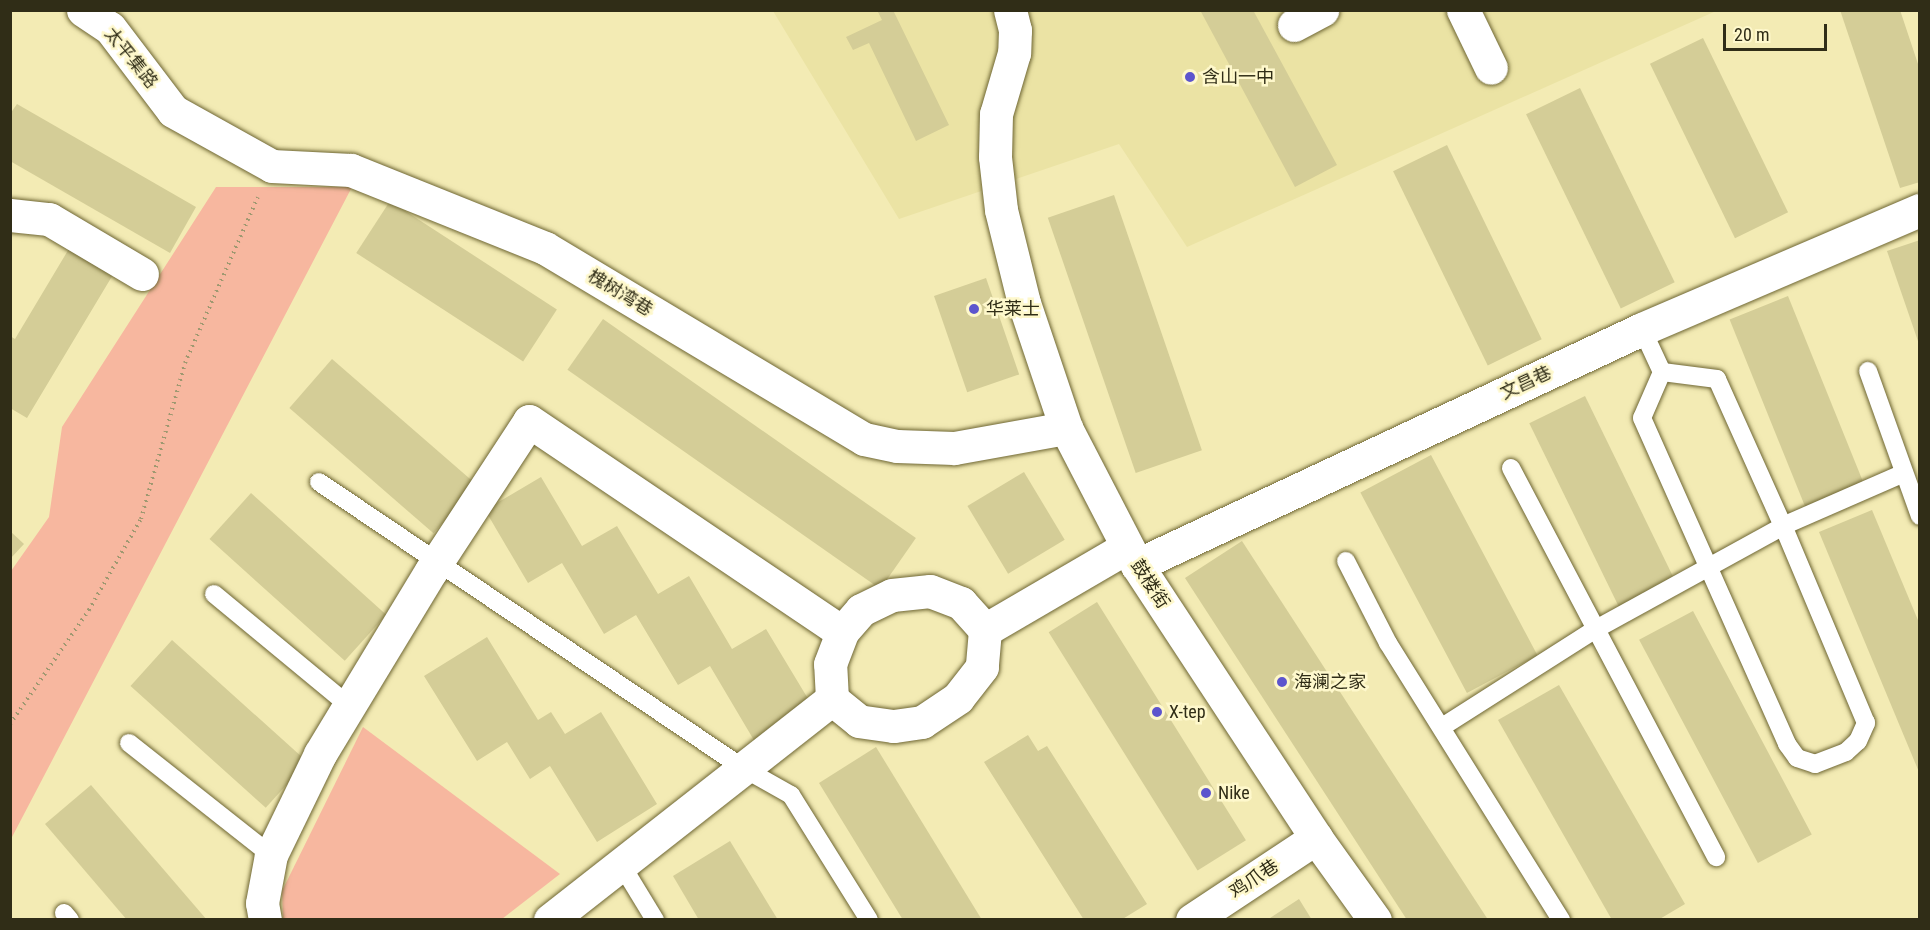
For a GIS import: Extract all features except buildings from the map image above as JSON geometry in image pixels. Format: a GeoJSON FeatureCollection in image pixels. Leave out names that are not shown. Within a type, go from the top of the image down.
{"type":"FeatureCollection","features":[{"type":"Feature","properties":{"kind":"street","name":"太平集路"},"geometry":{"type":"LineString","coordinates":[[83,10],[110,28],[173,111]]}},
{"type":"Feature","properties":{"kind":"street","name":"鼓楼街"},"geometry":{"type":"LineString","coordinates":[[1010,10],[1015,30],[1014,53],[996,114],[995,157],[1001,210],[1024,303],[1066,428],[1132,556],[1316,838],[1375,920]]}},
{"type":"Feature","properties":{"kind":"street"},"geometry":{"type":"LineString","coordinates":[[1462,10],[1491,68]]}},
{"type":"Feature","properties":{"kind":"street","name":"槐树湾巷"},"geometry":{"type":"LineString","coordinates":[[173,111],[272,166],[351,170],[545,249],[864,440],[897,446],[954,448],[1066,428]]}},
{"type":"Feature","properties":{"kind":"street","name":"文昌巷"},"geometry":{"type":"LineString","coordinates":[[985,630],[1132,556],[1642,329],[1920,210]]}},
{"type":"Feature","properties":{"kind":"street"},"geometry":{"type":"LineString","coordinates":[[10,215],[49,219],[142,274]]}},
{"type":"Feature","properties":{"kind":"street"},"geometry":{"type":"LineString","coordinates":[[265,920],[262,903],[271,855],[320,754],[437,561],[529,421],[842,632]]}},
{"type":"Feature","properties":{"kind":"street"},"geometry":{"type":"LineString","coordinates":[[930,591],[961,603],[985,630],[982,667],[958,698],[922,722],[893,726],[859,722],[832,699],[830,664],[842,632],[861,610],[892,595],[930,591]]}},
{"type":"Feature","properties":{"kind":"street"},"geometry":{"type":"LineString","coordinates":[[550,920],[832,699]]}},
{"type":"Feature","properties":{"kind":"street","name":"鸡爪巷"},"geometry":{"type":"LineString","coordinates":[[1192,920],[1316,838]]}},
{"type":"Feature","properties":{"kind":"lane"},"geometry":{"type":"LineString","coordinates":[[1642,329],[1662,372],[1642,418],[1787,744],[1797,758],[1815,764],[1846,752],[1858,741],[1866,723],[1783,526],[1717,379],[1662,372]]}},
{"type":"Feature","properties":{"kind":"lane"},"geometry":{"type":"LineString","coordinates":[[1868,371],[1902,474],[1920,516]]}},
{"type":"Feature","properties":{"kind":"lane"},"geometry":{"type":"LineString","coordinates":[[1511,468],[1716,857]]}},
{"type":"Feature","properties":{"kind":"lane"},"geometry":{"type":"LineString","coordinates":[[1442,728],[1596,629],[1783,526],[1902,474]]}},
{"type":"Feature","properties":{"kind":"lane"},"geometry":{"type":"LineString","coordinates":[[319,482],[743,768],[791,795],[869,920]]}},
{"type":"Feature","properties":{"kind":"lane"},"geometry":{"type":"LineString","coordinates":[[1346,561],[1388,643],[1561,920]]}},
{"type":"Feature","properties":{"kind":"lane"},"geometry":{"type":"LineString","coordinates":[[214,594],[348,705]]}},
{"type":"Feature","properties":{"kind":"lane"},"geometry":{"type":"LineString","coordinates":[[129,743],[271,855]]}},
{"type":"Feature","properties":{"kind":"lane"},"geometry":{"type":"LineString","coordinates":[[621,864],[655,920]]}},
{"type":"Feature","properties":{"kind":"path"},"geometry":{"type":"LineString","coordinates":[[10,724],[89,610],[141,519],[185,363],[272,166]]}},
{"type":"Feature","properties":{"kind":"shaded area","name":"含山一中"},"geometry":{"type":"Polygon","coordinates":[[[773,11],[1716,11],[1187,247],[1119,144],[899,219],[773,11]]]}},
{"type":"Feature","properties":{"kind":"shaded area"},"geometry":{"type":"Polygon","coordinates":[[[216,187],[352,187],[11,839],[11,571],[49,517],[62,427],[216,187]]]}},
{"type":"Feature","properties":{"kind":"shaded area"},"geometry":{"type":"Polygon","coordinates":[[[363,727],[560,874],[502,919],[283,919],[282,891],[363,727]]]}},
{"type":"Feature","properties":{"kind":"place","name":"含山一中"},"geometry":{"type":"Point","coordinates":[1190,77]}},
{"type":"Feature","properties":{"kind":"place","name":"华莱士"},"geometry":{"type":"Point","coordinates":[974,309]}},
{"type":"Feature","properties":{"kind":"place","name":"海澜之家"},"geometry":{"type":"Point","coordinates":[1282,682]}},
{"type":"Feature","properties":{"kind":"place","name":"X-tep"},"geometry":{"type":"Point","coordinates":[1157,712]}},
{"type":"Feature","properties":{"kind":"place","name":"Nike"},"geometry":{"type":"Point","coordinates":[1206,793]}}]}
